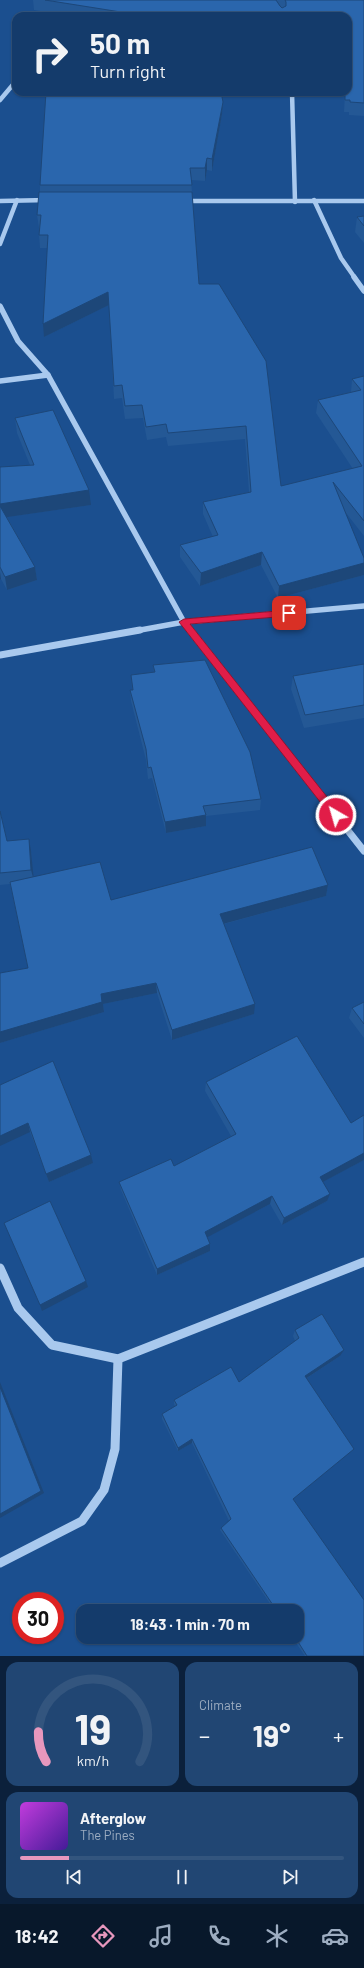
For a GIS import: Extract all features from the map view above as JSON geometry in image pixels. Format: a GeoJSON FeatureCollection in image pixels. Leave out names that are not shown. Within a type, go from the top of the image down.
{"type":"FeatureCollection","features":[{"type":"Feature","properties":{"kind":"street"},"geometry":{"type":"LineString","coordinates":[[0,100],[2,95],[12,85]]}},
{"type":"Feature","properties":{"kind":"street"},"geometry":{"type":"LineString","coordinates":[[292,96],[295,202]]}},
{"type":"Feature","properties":{"kind":"street"},"geometry":{"type":"LineString","coordinates":[[0,244],[17,200]]}},
{"type":"Feature","properties":{"kind":"street"},"geometry":{"type":"LineString","coordinates":[[0,201],[57,200]]}},
{"type":"Feature","properties":{"kind":"street"},"geometry":{"type":"LineString","coordinates":[[314,200],[341,258],[364,291]]}},
{"type":"Feature","properties":{"kind":"street"},"geometry":{"type":"LineString","coordinates":[[176,201],[364,201]]}},
{"type":"Feature","properties":{"kind":"street"},"geometry":{"type":"LineString","coordinates":[[0,306],[18,341],[48,375],[184,622],[364,851]]}},
{"type":"Feature","properties":{"kind":"street"},"geometry":{"type":"LineString","coordinates":[[0,381],[48,375]]}},
{"type":"Feature","properties":{"kind":"street"},"geometry":{"type":"LineString","coordinates":[[0,656],[184,622],[364,606]]}},
{"type":"Feature","properties":{"kind":"street"},"geometry":{"type":"LineString","coordinates":[[0,1268],[18,1308],[52,1345],[118,1359],[364,1262]]}},
{"type":"Feature","properties":{"kind":"street"},"geometry":{"type":"LineString","coordinates":[[0,1563],[82,1521],[104,1490],[115,1449],[118,1359]]}},
{"type":"Feature","properties":{"kind":"building"},"geometry":{"type":"Polygon","coordinates":[[[45,0],[276,0],[282,8],[286,6],[285,0],[364,0],[364,103],[345,100],[345,96],[352,96],[352,12],[121,12],[45,0]]]}},
{"type":"Feature","properties":{"kind":"building"},"geometry":{"type":"Polygon","coordinates":[[[46,96],[222,96],[223,102],[212,159],[207,158],[205,168],[190,168],[192,185],[40,185],[46,96]]]}},
{"type":"Feature","properties":{"kind":"building"},"geometry":{"type":"Polygon","coordinates":[[[39,192],[192,192],[199,284],[219,284],[266,361],[281,486],[362,466],[318,400],[361,390],[352,379],[364,376],[364,521],[333,482],[364,558],[364,563],[279,586],[262,552],[201,573],[180,545],[218,535],[203,502],[251,492],[246,426],[168,433],[166,424],[146,427],[142,405],[125,406],[122,385],[114,386],[108,292],[43,324],[48,235],[39,235],[41,215],[37,215],[39,192]]]}},
{"type":"Feature","properties":{"kind":"building"},"geometry":{"type":"Polygon","coordinates":[[[364,216],[364,226],[357,217],[364,216]]]}},
{"type":"Feature","properties":{"kind":"building"},"geometry":{"type":"Polygon","coordinates":[[[53,410],[89,490],[0,504],[0,467],[34,465],[15,418],[53,410]]]}},
{"type":"Feature","properties":{"kind":"building"},"geometry":{"type":"Polygon","coordinates":[[[0,506],[35,567],[5,577],[0,567],[0,506]]]}},
{"type":"Feature","properties":{"kind":"building"},"geometry":{"type":"Polygon","coordinates":[[[205,660],[250,752],[261,799],[203,806],[206,815],[165,822],[151,767],[148,768],[146,749],[130,690],[133,690],[131,675],[155,672],[153,665],[205,660]]]}},
{"type":"Feature","properties":{"kind":"building"},"geometry":{"type":"Polygon","coordinates":[[[364,664],[364,705],[305,715],[293,676],[364,664]]]}},
{"type":"Feature","properties":{"kind":"building"},"geometry":{"type":"Polygon","coordinates":[[[0,811],[7,841],[29,839],[31,870],[0,873],[0,811]]]}},
{"type":"Feature","properties":{"kind":"building"},"geometry":{"type":"Polygon","coordinates":[[[312,847],[328,885],[220,914],[255,1004],[172,1030],[156,983],[101,994],[102,1002],[0,1032],[0,973],[28,968],[10,882],[100,862],[111,900],[312,847]]]}},
{"type":"Feature","properties":{"kind":"building"},"geometry":{"type":"Polygon","coordinates":[[[364,1002],[364,1024],[352,1008],[364,1002]]]}},
{"type":"Feature","properties":{"kind":"building"},"geometry":{"type":"Polygon","coordinates":[[[297,1036],[351,1123],[364,1115],[364,1153],[320,1177],[330,1194],[284,1218],[272,1196],[205,1232],[210,1244],[157,1269],[119,1182],[171,1159],[174,1166],[236,1134],[206,1082],[297,1036]]]}},
{"type":"Feature","properties":{"kind":"building"},"geometry":{"type":"Polygon","coordinates":[[[53,1061],[91,1155],[46,1174],[28,1123],[0,1136],[0,1085],[53,1061]]]}},
{"type":"Feature","properties":{"kind":"building"},"geometry":{"type":"Polygon","coordinates":[[[50,1201],[86,1281],[40,1305],[4,1223],[50,1201]]]}},
{"type":"Feature","properties":{"kind":"building"},"geometry":{"type":"Polygon","coordinates":[[[322,1314],[344,1350],[305,1376],[354,1449],[293,1499],[364,1600],[364,1656],[307,1656],[299,1644],[304,1644],[304,1604],[272,1604],[221,1528],[231,1519],[192,1439],[178,1448],[162,1414],[177,1405],[174,1400],[231,1367],[239,1382],[299,1338],[295,1330],[322,1314]]]}},
{"type":"Feature","properties":{"kind":"building"},"geometry":{"type":"Polygon","coordinates":[[[0,1387],[41,1491],[0,1514],[0,1387]]]}},
{"type":"Feature","properties":{"kind":"route"},"geometry":{"type":"LineString","coordinates":[[289,613],[184,622],[336,815]]}}]}
